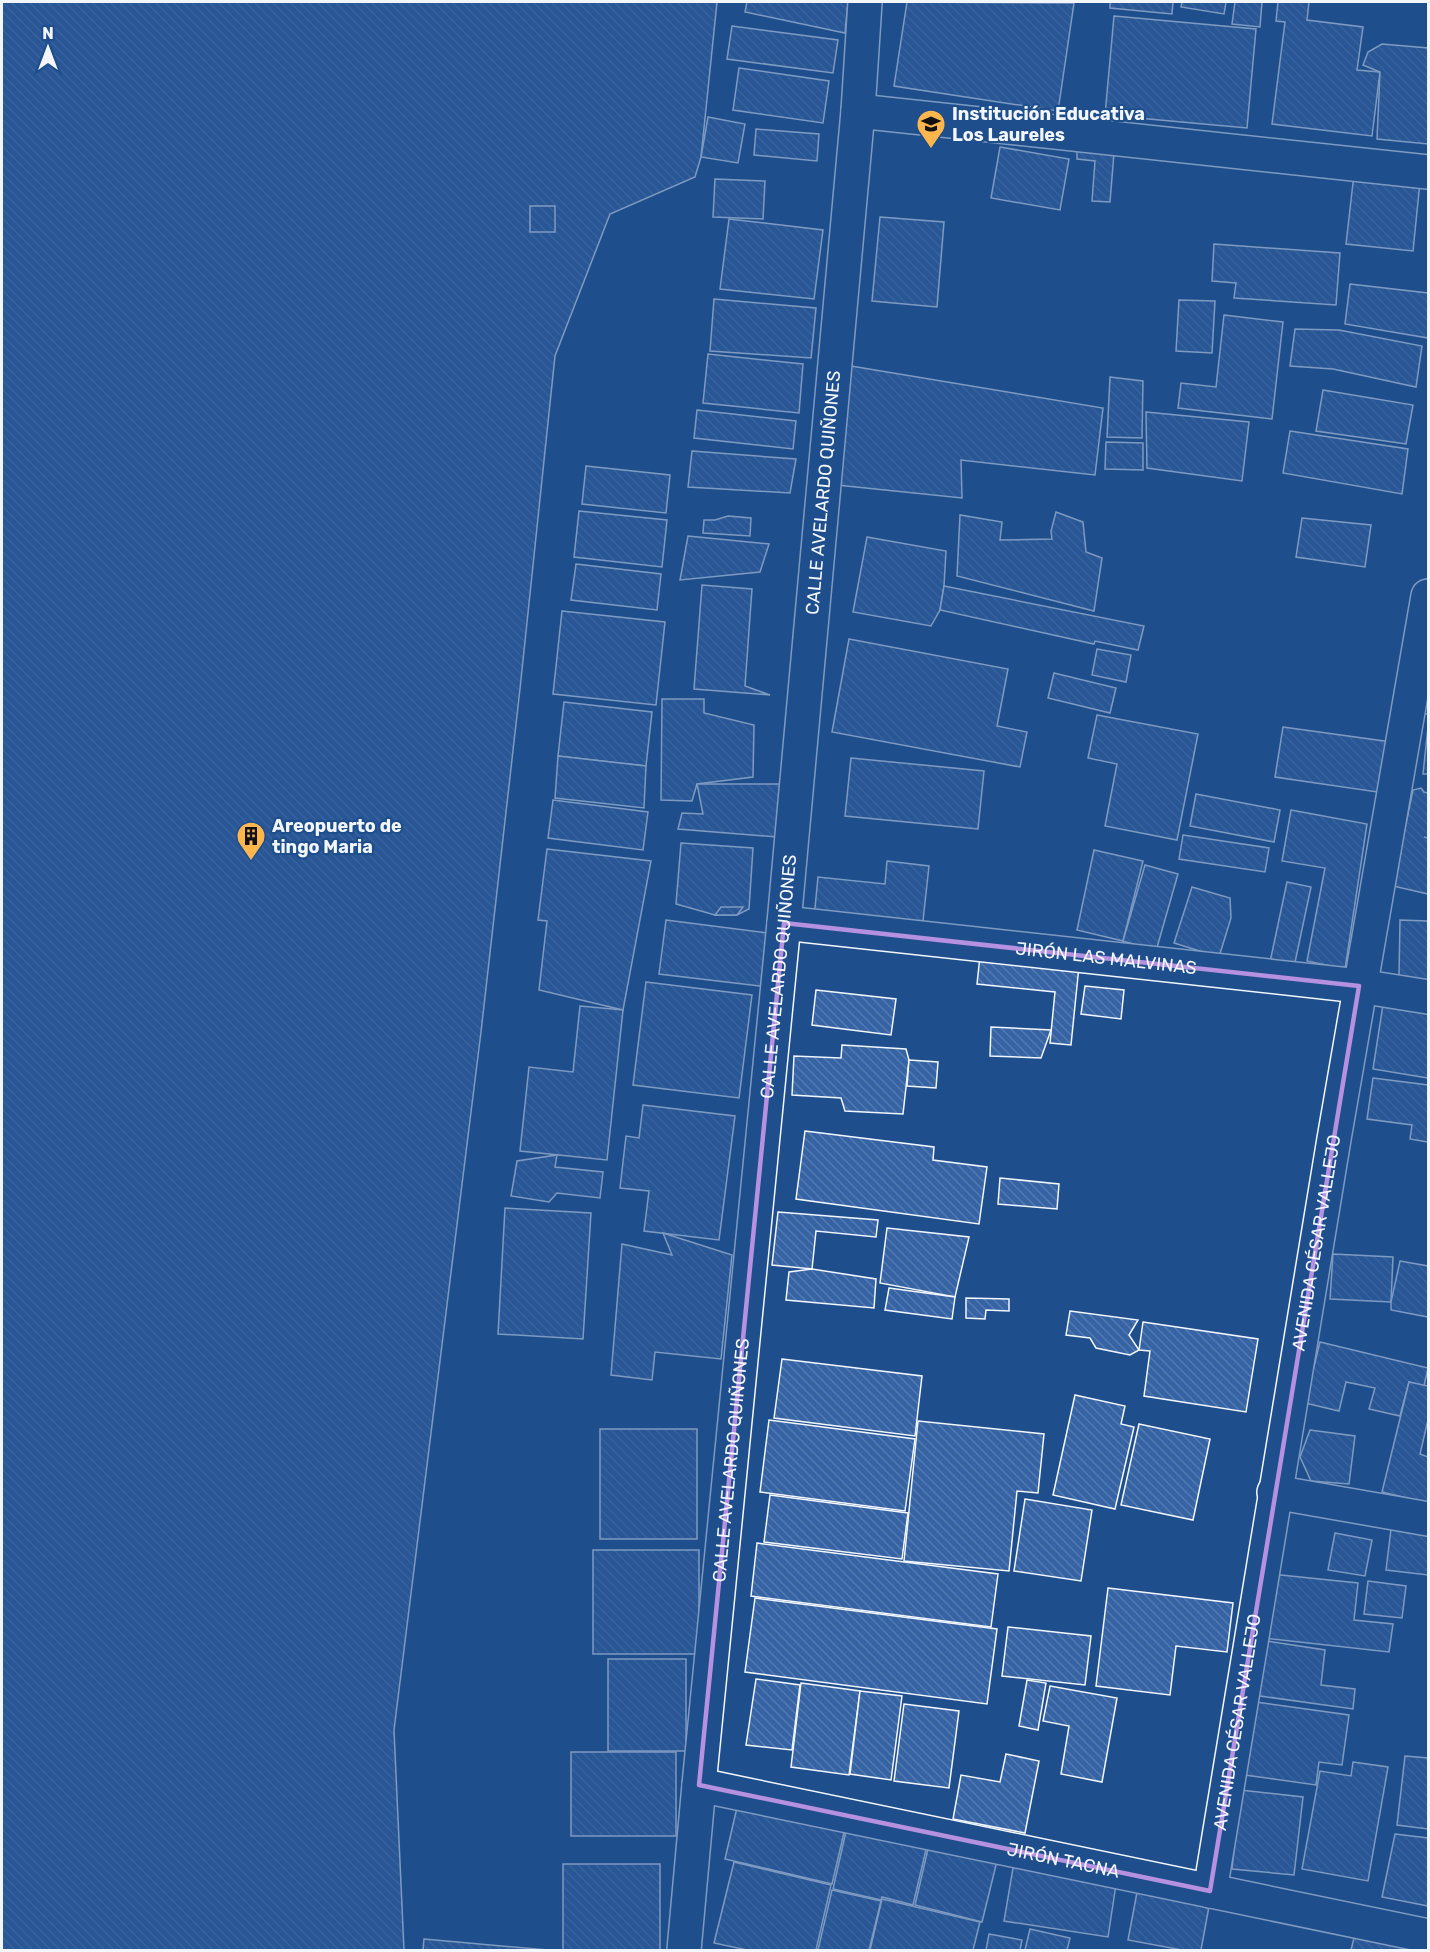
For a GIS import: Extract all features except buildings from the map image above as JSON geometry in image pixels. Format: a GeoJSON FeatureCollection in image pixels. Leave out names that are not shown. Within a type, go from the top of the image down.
{"type":"FeatureCollection","features":[{"type":"Feature","properties":{"kind":"street","name":"CALLE AVELARDO QUIÑONES"},"geometry":{"type":"LineString","coordinates":[[684,1950],[784,923],[858,111],[865,2]]}},
{"type":"Feature","properties":{"kind":"street"},"geometry":{"type":"LineString","coordinates":[[858,111],[1428,172]]}},
{"type":"Feature","properties":{"kind":"street","name":"AVENIDA CÉSAR VALLEJO"},"geometry":{"type":"LineString","coordinates":[[1210,1891],[1359,986],[1428,596]]}},
{"type":"Feature","properties":{"kind":"street","name":"JIRÓN LAS MALVINAS"},"geometry":{"type":"LineString","coordinates":[[784,923],[1359,986],[1428,997]]}},
{"type":"Feature","properties":{"kind":"street"},"geometry":{"type":"LineString","coordinates":[[1274,1492],[1428,1519]]}},
{"type":"Feature","properties":{"kind":"street","name":"JIRÓN TACNA"},"geometry":{"type":"LineString","coordinates":[[699,1785],[1210,1891],[1426,1940]]}},
{"type":"Feature","properties":{"kind":"highlighted area"},"geometry":{"type":"Polygon","coordinates":[[[784,923],[1359,986],[1210,1891],[699,1785],[784,923]]]}},
{"type":"Feature","properties":{"kind":"place","name":"Institución Educativa Los Laureles"},"geometry":{"type":"Point","coordinates":[931,150]}},
{"type":"Feature","properties":{"kind":"place","name":"Areopuerto de tingo Maria"},"geometry":{"type":"Point","coordinates":[251,862]}}]}
